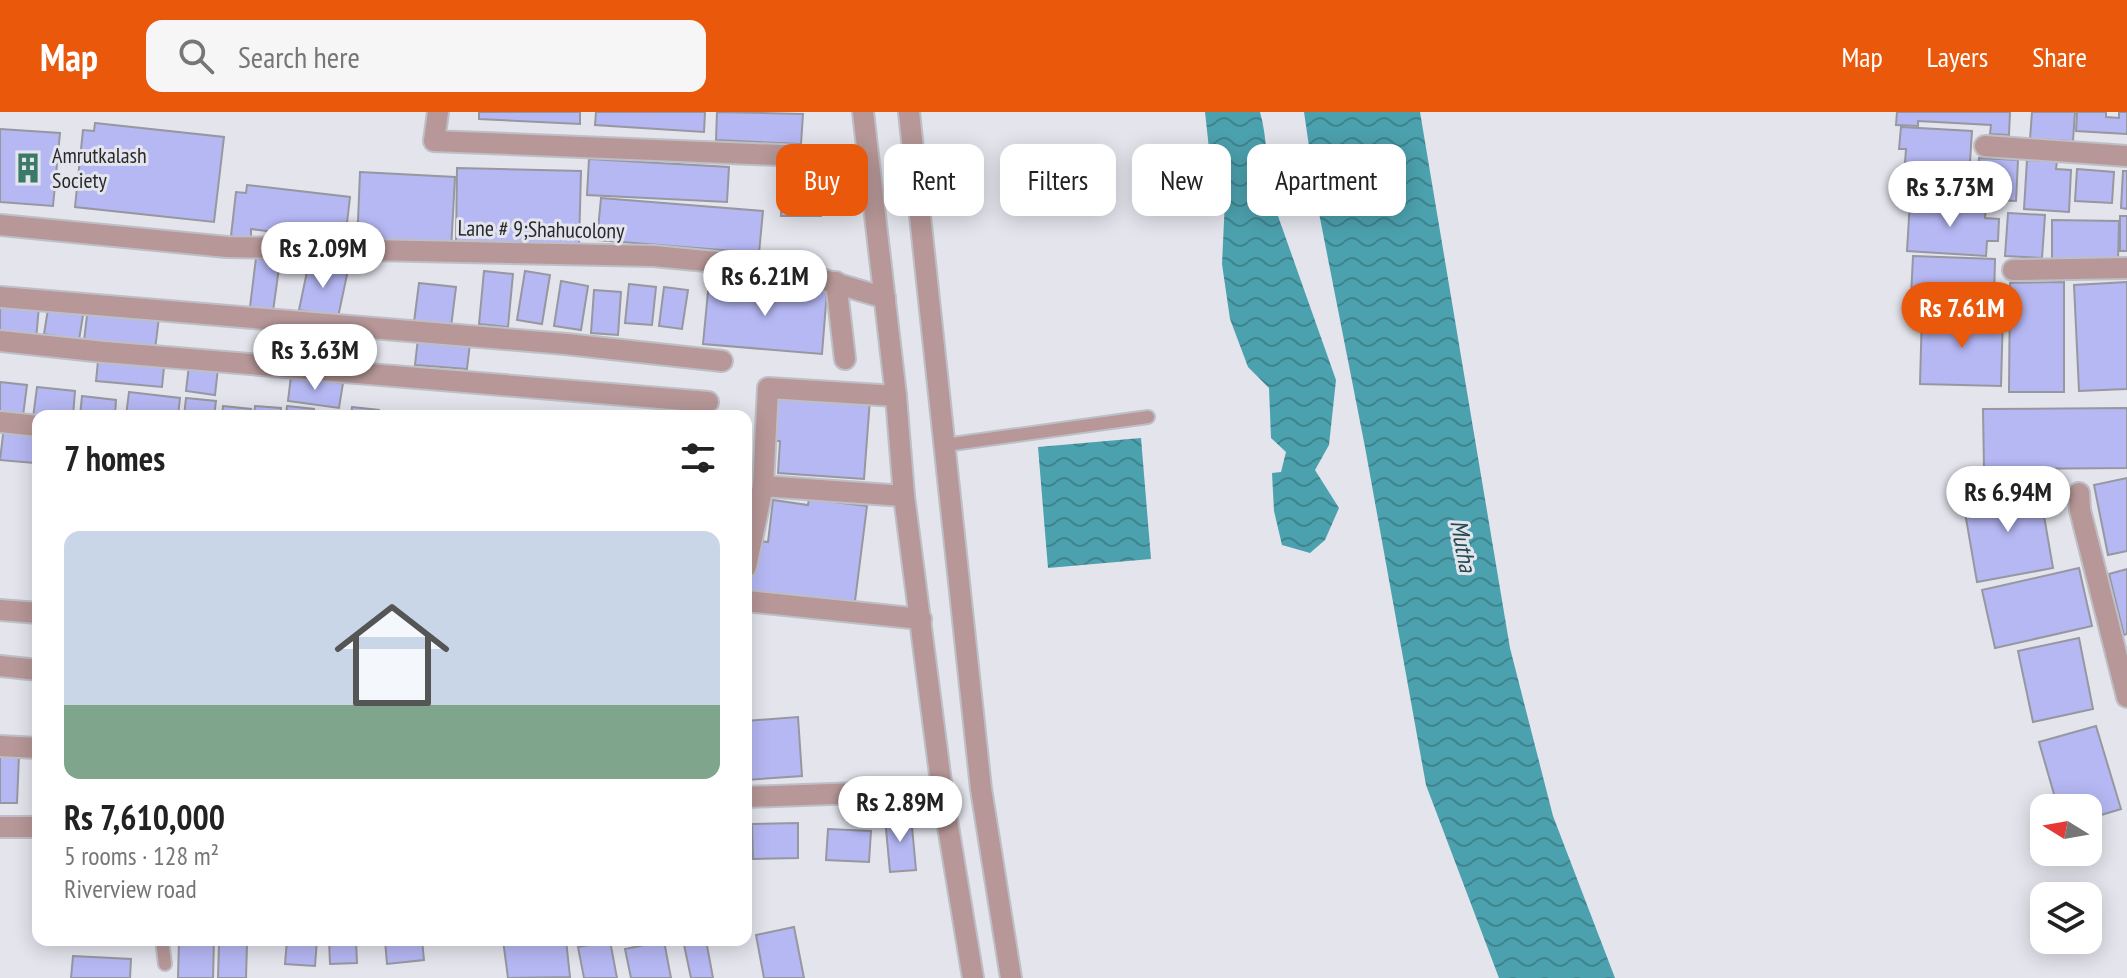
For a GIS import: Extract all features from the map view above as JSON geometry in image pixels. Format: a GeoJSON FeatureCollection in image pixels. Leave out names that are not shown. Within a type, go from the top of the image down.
{"type":"FeatureCollection","features":[{"type":"Feature","properties":{"kind":"street"},"geometry":{"type":"LineString","coordinates":[[438,112],[434,141],[776,155]]}},
{"type":"Feature","properties":{"kind":"street"},"geometry":{"type":"LineString","coordinates":[[863,112],[896,396],[904,496],[942,790],[973,978]]}},
{"type":"Feature","properties":{"kind":"street"},"geometry":{"type":"LineString","coordinates":[[909,112],[981,789],[1011,978]]}},
{"type":"Feature","properties":{"kind":"street"},"geometry":{"type":"LineString","coordinates":[[1985,146],[2127,156]]}},
{"type":"Feature","properties":{"kind":"street","name":"Lane # 9;Shahucolony"},"geometry":{"type":"LineString","coordinates":[[0,225],[227,247],[654,256],[788,269],[885,298]]}},
{"type":"Feature","properties":{"kind":"street"},"geometry":{"type":"LineString","coordinates":[[2013,270],[2127,268]]}},
{"type":"Feature","properties":{"kind":"street"},"geometry":{"type":"LineString","coordinates":[[836,282],[845,359]]}},
{"type":"Feature","properties":{"kind":"street"},"geometry":{"type":"LineString","coordinates":[[0,297],[550,343],[722,361]]}},
{"type":"Feature","properties":{"kind":"street"},"geometry":{"type":"LineString","coordinates":[[0,341],[708,402]]}},
{"type":"Feature","properties":{"kind":"street"},"geometry":{"type":"LineString","coordinates":[[752,538],[763,486],[768,388],[896,396]]}},
{"type":"Feature","properties":{"kind":"street"},"geometry":{"type":"LineString","coordinates":[[0,422],[32,425]]}},
{"type":"Feature","properties":{"kind":"street"},"geometry":{"type":"LineString","coordinates":[[763,486],[904,496]]}},
{"type":"Feature","properties":{"kind":"street"},"geometry":{"type":"LineString","coordinates":[[2079,493],[2080,510],[2127,697]]}},
{"type":"Feature","properties":{"kind":"street"},"geometry":{"type":"LineString","coordinates":[[752,602],[921,619]]}},
{"type":"Feature","properties":{"kind":"street"},"geometry":{"type":"LineString","coordinates":[[0,610],[32,613]]}},
{"type":"Feature","properties":{"kind":"street"},"geometry":{"type":"LineString","coordinates":[[0,666],[32,669]]}},
{"type":"Feature","properties":{"kind":"street"},"geometry":{"type":"LineString","coordinates":[[0,746],[32,748]]}},
{"type":"Feature","properties":{"kind":"street"},"geometry":{"type":"LineString","coordinates":[[752,797],[942,790]]}},
{"type":"Feature","properties":{"kind":"street"},"geometry":{"type":"LineString","coordinates":[[0,827],[32,827]]}},
{"type":"Feature","properties":{"kind":"lane"},"geometry":{"type":"LineString","coordinates":[[945,445],[1148,417]]}},
{"type":"Feature","properties":{"kind":"lane"},"geometry":{"type":"LineString","coordinates":[[163,946],[165,964]]}},
{"type":"Feature","properties":{"kind":"water"},"geometry":{"type":"Polygon","coordinates":[[[1205,112],[1260,112],[1265,144],[1247,144],[1247,216],[1278,216],[1336,380],[1329,445],[1315,470],[1339,508],[1325,540],[1310,553],[1282,545],[1274,511],[1272,473],[1281,472],[1286,452],[1271,438],[1269,388],[1248,367],[1230,319],[1222,264],[1224,216],[1231,216],[1231,144],[1208,144],[1205,112]]]}},
{"type":"Feature","properties":{"kind":"water","name":"Mutha"},"geometry":{"type":"Polygon","coordinates":[[[1304,112],[1420,112],[1510,648],[1553,816],[1615,978],[1499,978],[1426,785],[1320,216],[1406,216],[1406,144],[1309,144],[1304,112]]]}},
{"type":"Feature","properties":{"kind":"water"},"geometry":{"type":"Polygon","coordinates":[[[1141,438],[1151,559],[1048,568],[1038,447],[1141,438]]]}},
{"type":"Feature","properties":{"kind":"building"},"geometry":{"type":"Polygon","coordinates":[[[479,112],[580,112],[580,124],[479,119],[479,112]]]}},
{"type":"Feature","properties":{"kind":"building"},"geometry":{"type":"Polygon","coordinates":[[[596,112],[705,112],[704,132],[595,125],[596,112]]]}},
{"type":"Feature","properties":{"kind":"building"},"geometry":{"type":"Polygon","coordinates":[[[717,112],[803,114],[801,144],[716,140],[717,112]]]}},
{"type":"Feature","properties":{"kind":"building"},"geometry":{"type":"Polygon","coordinates":[[[1897,112],[2010,112],[2009,135],[1990,134],[1991,125],[1918,121],[1918,126],[1896,125],[1897,112]]]}},
{"type":"Feature","properties":{"kind":"building"},"geometry":{"type":"Polygon","coordinates":[[[2032,112],[2075,112],[2073,141],[2030,139],[2032,112]]]}},
{"type":"Feature","properties":{"kind":"building"},"geometry":{"type":"Polygon","coordinates":[[[2077,112],[2106,112],[2106,117],[2119,118],[2119,112],[2127,112],[2127,134],[2076,131],[2077,112]]]}},
{"type":"Feature","properties":{"kind":"building"},"geometry":{"type":"Polygon","coordinates":[[[95,123],[224,137],[214,222],[75,207],[83,130],[94,131],[95,123]]]}},
{"type":"Feature","properties":{"kind":"building"},"geometry":{"type":"Polygon","coordinates":[[[1901,127],[1972,131],[1968,193],[1903,189],[1906,149],[1899,149],[1901,127]]]}},
{"type":"Feature","properties":{"kind":"building","name":"Amrutkalash Society"},"geometry":{"type":"Polygon","coordinates":[[[0,129],[60,133],[53,206],[0,202],[0,129]]]}},
{"type":"Feature","properties":{"kind":"building"},"geometry":{"type":"Polygon","coordinates":[[[1979,158],[2018,160],[2016,201],[1976,199],[1979,158]]]}},
{"type":"Feature","properties":{"kind":"building"},"geometry":{"type":"Polygon","coordinates":[[[589,159],[729,167],[727,202],[587,195],[589,159]]]}},
{"type":"Feature","properties":{"kind":"building"},"geometry":{"type":"Polygon","coordinates":[[[2027,160],[2057,161],[2056,169],[2071,170],[2069,212],[2024,209],[2027,160]]]}},
{"type":"Feature","properties":{"kind":"building"},"geometry":{"type":"Polygon","coordinates":[[[457,168],[581,171],[579,246],[456,243],[457,168]]]}},
{"type":"Feature","properties":{"kind":"building"},"geometry":{"type":"Polygon","coordinates":[[[2077,169],[2114,172],[2112,203],[2075,201],[2077,169]]]}},
{"type":"Feature","properties":{"kind":"building"},"geometry":{"type":"Polygon","coordinates":[[[2123,171],[2127,171],[2127,209],[2121,208],[2123,171]]]}},
{"type":"Feature","properties":{"kind":"building"},"geometry":{"type":"Polygon","coordinates":[[[360,172],[455,177],[451,250],[357,246],[360,172]]]}},
{"type":"Feature","properties":{"kind":"building"},"geometry":{"type":"Polygon","coordinates":[[[247,185],[350,197],[344,249],[266,240],[267,231],[251,229],[251,239],[231,236],[236,192],[246,193],[247,185]]]}},
{"type":"Feature","properties":{"kind":"building"},"geometry":{"type":"Polygon","coordinates":[[[601,198],[763,211],[759,253],[597,240],[601,198]]]}},
{"type":"Feature","properties":{"kind":"building"},"geometry":{"type":"Polygon","coordinates":[[[1910,201],[1986,206],[1985,218],[1999,219],[1998,241],[1987,241],[1986,256],[1907,251],[1910,201]]]}},
{"type":"Feature","properties":{"kind":"building"},"geometry":{"type":"Polygon","coordinates":[[[2008,213],[2045,215],[2042,258],[2005,256],[2008,213]]]}},
{"type":"Feature","properties":{"kind":"building"},"geometry":{"type":"Polygon","coordinates":[[[2120,216],[2127,216],[2127,251],[2120,251],[2120,216]]]}},
{"type":"Feature","properties":{"kind":"building"},"geometry":{"type":"Polygon","coordinates":[[[2052,220],[2119,221],[2118,261],[2052,261],[2052,220]]]}},
{"type":"Feature","properties":{"kind":"building"},"geometry":{"type":"Polygon","coordinates":[[[1913,256],[1995,259],[1994,299],[1911,297],[1913,256]]]}},
{"type":"Feature","properties":{"kind":"building"},"geometry":{"type":"Polygon","coordinates":[[[256,258],[280,261],[273,311],[250,307],[256,258]]]}},
{"type":"Feature","properties":{"kind":"building"},"geometry":{"type":"Polygon","coordinates":[[[309,262],[348,270],[338,317],[299,310],[309,262]]]}},
{"type":"Feature","properties":{"kind":"building"},"geometry":{"type":"Polygon","coordinates":[[[484,271],[513,274],[508,327],[479,324],[484,271]]]}},
{"type":"Feature","properties":{"kind":"building"},"geometry":{"type":"Polygon","coordinates":[[[525,271],[550,275],[542,324],[517,320],[525,271]]]}},
{"type":"Feature","properties":{"kind":"building"},"geometry":{"type":"Polygon","coordinates":[[[561,281],[588,286],[581,330],[554,326],[561,281]]]}},
{"type":"Feature","properties":{"kind":"building"},"geometry":{"type":"Polygon","coordinates":[[[709,281],[827,291],[822,354],[703,344],[709,281]]]}},
{"type":"Feature","properties":{"kind":"building"},"geometry":{"type":"Polygon","coordinates":[[[2064,282],[2064,392],[2009,392],[2010,283],[2064,282]]]}},
{"type":"Feature","properties":{"kind":"building"},"geometry":{"type":"Polygon","coordinates":[[[2127,282],[2127,389],[2079,391],[2074,285],[2127,282]]]}},
{"type":"Feature","properties":{"kind":"building"},"geometry":{"type":"Polygon","coordinates":[[[419,283],[456,287],[451,327],[414,322],[419,283]]]}},
{"type":"Feature","properties":{"kind":"building"},"geometry":{"type":"Polygon","coordinates":[[[629,284],[656,287],[652,325],[625,323],[629,284]]]}},
{"type":"Feature","properties":{"kind":"building"},"geometry":{"type":"Polygon","coordinates":[[[664,287],[688,290],[682,329],[659,326],[664,287]]]}},
{"type":"Feature","properties":{"kind":"building"},"geometry":{"type":"Polygon","coordinates":[[[594,290],[621,292],[618,335],[591,333],[594,290]]]}},
{"type":"Feature","properties":{"kind":"building"},"geometry":{"type":"Polygon","coordinates":[[[0,303],[39,306],[36,340],[0,337],[0,303]]]}},
{"type":"Feature","properties":{"kind":"building"},"geometry":{"type":"Polygon","coordinates":[[[49,303],[84,309],[79,340],[44,334],[49,303]]]}},
{"type":"Feature","properties":{"kind":"building"},"geometry":{"type":"Polygon","coordinates":[[[88,307],[159,317],[155,350],[84,341],[88,307]]]}},
{"type":"Feature","properties":{"kind":"building"},"geometry":{"type":"Polygon","coordinates":[[[1922,312],[1948,312],[1948,324],[1964,324],[1965,313],[2003,314],[2001,386],[1920,384],[1922,312]]]}},
{"type":"Feature","properties":{"kind":"building"},"geometry":{"type":"Polygon","coordinates":[[[418,338],[470,343],[467,369],[415,365],[418,338]]]}},
{"type":"Feature","properties":{"kind":"building"},"geometry":{"type":"Polygon","coordinates":[[[98,361],[164,367],[162,387],[96,381],[98,361]]]}},
{"type":"Feature","properties":{"kind":"building"},"geometry":{"type":"Polygon","coordinates":[[[189,365],[218,368],[215,395],[186,391],[189,365]]]}},
{"type":"Feature","properties":{"kind":"building"},"geometry":{"type":"Polygon","coordinates":[[[291,376],[343,383],[339,408],[288,401],[291,376]]]}},
{"type":"Feature","properties":{"kind":"building"},"geometry":{"type":"Polygon","coordinates":[[[0,382],[27,385],[23,416],[0,413],[0,382]]]}},
{"type":"Feature","properties":{"kind":"building"},"geometry":{"type":"Polygon","coordinates":[[[37,387],[75,391],[73,410],[34,410],[37,387]]]}},
{"type":"Feature","properties":{"kind":"building"},"geometry":{"type":"Polygon","coordinates":[[[129,392],[180,398],[179,410],[127,410],[129,392]]]}},
{"type":"Feature","properties":{"kind":"building"},"geometry":{"type":"Polygon","coordinates":[[[778,393],[870,399],[864,479],[778,473],[780,441],[775,441],[778,393]]]}},
{"type":"Feature","properties":{"kind":"building"},"geometry":{"type":"Polygon","coordinates":[[[82,396],[116,400],[115,410],[81,410],[82,396]]]}},
{"type":"Feature","properties":{"kind":"building"},"geometry":{"type":"Polygon","coordinates":[[[186,398],[216,401],[215,410],[185,410],[186,398]]]}},
{"type":"Feature","properties":{"kind":"building"},"geometry":{"type":"Polygon","coordinates":[[[223,406],[251,409],[251,410],[223,410],[223,406]]]}},
{"type":"Feature","properties":{"kind":"building"},"geometry":{"type":"Polygon","coordinates":[[[255,406],[281,408],[281,410],[255,410],[255,406]]]}},
{"type":"Feature","properties":{"kind":"building"},"geometry":{"type":"Polygon","coordinates":[[[287,406],[314,409],[314,410],[287,410],[287,406]]]}},
{"type":"Feature","properties":{"kind":"building"},"geometry":{"type":"Polygon","coordinates":[[[352,407],[379,410],[352,410],[352,407]]]}},
{"type":"Feature","properties":{"kind":"building"},"geometry":{"type":"Polygon","coordinates":[[[2127,408],[2127,468],[1984,469],[1983,409],[2127,408]]]}},
{"type":"Feature","properties":{"kind":"building"},"geometry":{"type":"Polygon","coordinates":[[[4,426],[32,429],[32,463],[0,460],[4,426]]]}},
{"type":"Feature","properties":{"kind":"building"},"geometry":{"type":"Polygon","coordinates":[[[2127,478],[2127,551],[2108,555],[2094,485],[2127,478]]]}},
{"type":"Feature","properties":{"kind":"building"},"geometry":{"type":"Polygon","coordinates":[[[2039,487],[2053,568],[1977,582],[1963,501],[2039,487]]]}},
{"type":"Feature","properties":{"kind":"building"},"geometry":{"type":"Polygon","coordinates":[[[809,499],[867,506],[854,609],[775,593],[775,599],[752,597],[754,540],[768,542],[773,500],[808,505],[809,499]]]}},
{"type":"Feature","properties":{"kind":"building"},"geometry":{"type":"Polygon","coordinates":[[[2079,568],[2092,626],[1995,648],[1982,590],[2079,568]]]}},
{"type":"Feature","properties":{"kind":"building"},"geometry":{"type":"Polygon","coordinates":[[[2127,569],[2127,634],[2124,635],[2109,574],[2127,569]]]}},
{"type":"Feature","properties":{"kind":"building"},"geometry":{"type":"Polygon","coordinates":[[[2079,638],[2093,709],[2033,722],[2018,651],[2079,638]]]}},
{"type":"Feature","properties":{"kind":"building"},"geometry":{"type":"Polygon","coordinates":[[[798,717],[802,776],[752,780],[752,721],[798,717]]]}},
{"type":"Feature","properties":{"kind":"building"},"geometry":{"type":"Polygon","coordinates":[[[2096,726],[2121,809],[2102,815],[2102,794],[2054,794],[2039,742],[2096,726]]]}},
{"type":"Feature","properties":{"kind":"building"},"geometry":{"type":"Polygon","coordinates":[[[0,754],[19,755],[17,803],[0,803],[0,754]]]}},
{"type":"Feature","properties":{"kind":"building"},"geometry":{"type":"Polygon","coordinates":[[[911,816],[916,870],[890,872],[885,818],[911,816]]]}},
{"type":"Feature","properties":{"kind":"building"},"geometry":{"type":"Polygon","coordinates":[[[798,823],[798,858],[753,859],[752,824],[798,823]]]}},
{"type":"Feature","properties":{"kind":"building"},"geometry":{"type":"Polygon","coordinates":[[[828,829],[871,831],[869,862],[826,860],[828,829]]]}},
{"type":"Feature","properties":{"kind":"building"},"geometry":{"type":"Polygon","coordinates":[[[794,927],[804,978],[764,978],[756,935],[794,927]]]}},
{"type":"Feature","properties":{"kind":"building"},"geometry":{"type":"Polygon","coordinates":[[[179,946],[214,946],[213,978],[178,978],[179,946]]]}},
{"type":"Feature","properties":{"kind":"building"},"geometry":{"type":"Polygon","coordinates":[[[219,946],[247,946],[246,978],[218,978],[219,946]]]}},
{"type":"Feature","properties":{"kind":"building"},"geometry":{"type":"Polygon","coordinates":[[[286,946],[317,946],[315,966],[285,964],[286,946]]]}},
{"type":"Feature","properties":{"kind":"building"},"geometry":{"type":"Polygon","coordinates":[[[329,946],[356,946],[357,963],[330,964],[329,946]]]}},
{"type":"Feature","properties":{"kind":"building"},"geometry":{"type":"Polygon","coordinates":[[[386,946],[423,946],[424,960],[387,964],[386,946]]]}},
{"type":"Feature","properties":{"kind":"building"},"geometry":{"type":"Polygon","coordinates":[[[504,946],[567,946],[570,977],[508,978],[504,946]]]}},
{"type":"Feature","properties":{"kind":"building"},"geometry":{"type":"Polygon","coordinates":[[[611,946],[617,978],[584,978],[578,947],[611,946]]]}},
{"type":"Feature","properties":{"kind":"building"},"geometry":{"type":"Polygon","coordinates":[[[665,946],[671,978],[631,978],[625,949],[665,946]]]}},
{"type":"Feature","properties":{"kind":"building"},"geometry":{"type":"Polygon","coordinates":[[[684,946],[707,946],[713,978],[691,978],[684,946]]]}},
{"type":"Feature","properties":{"kind":"building"},"geometry":{"type":"Polygon","coordinates":[[[73,956],[131,959],[130,978],[71,978],[73,956]]]}},
{"type":"Feature","properties":{"kind":"place","name":"Amrutkalash Society"},"geometry":{"type":"Point","coordinates":[28,168]}}]}
